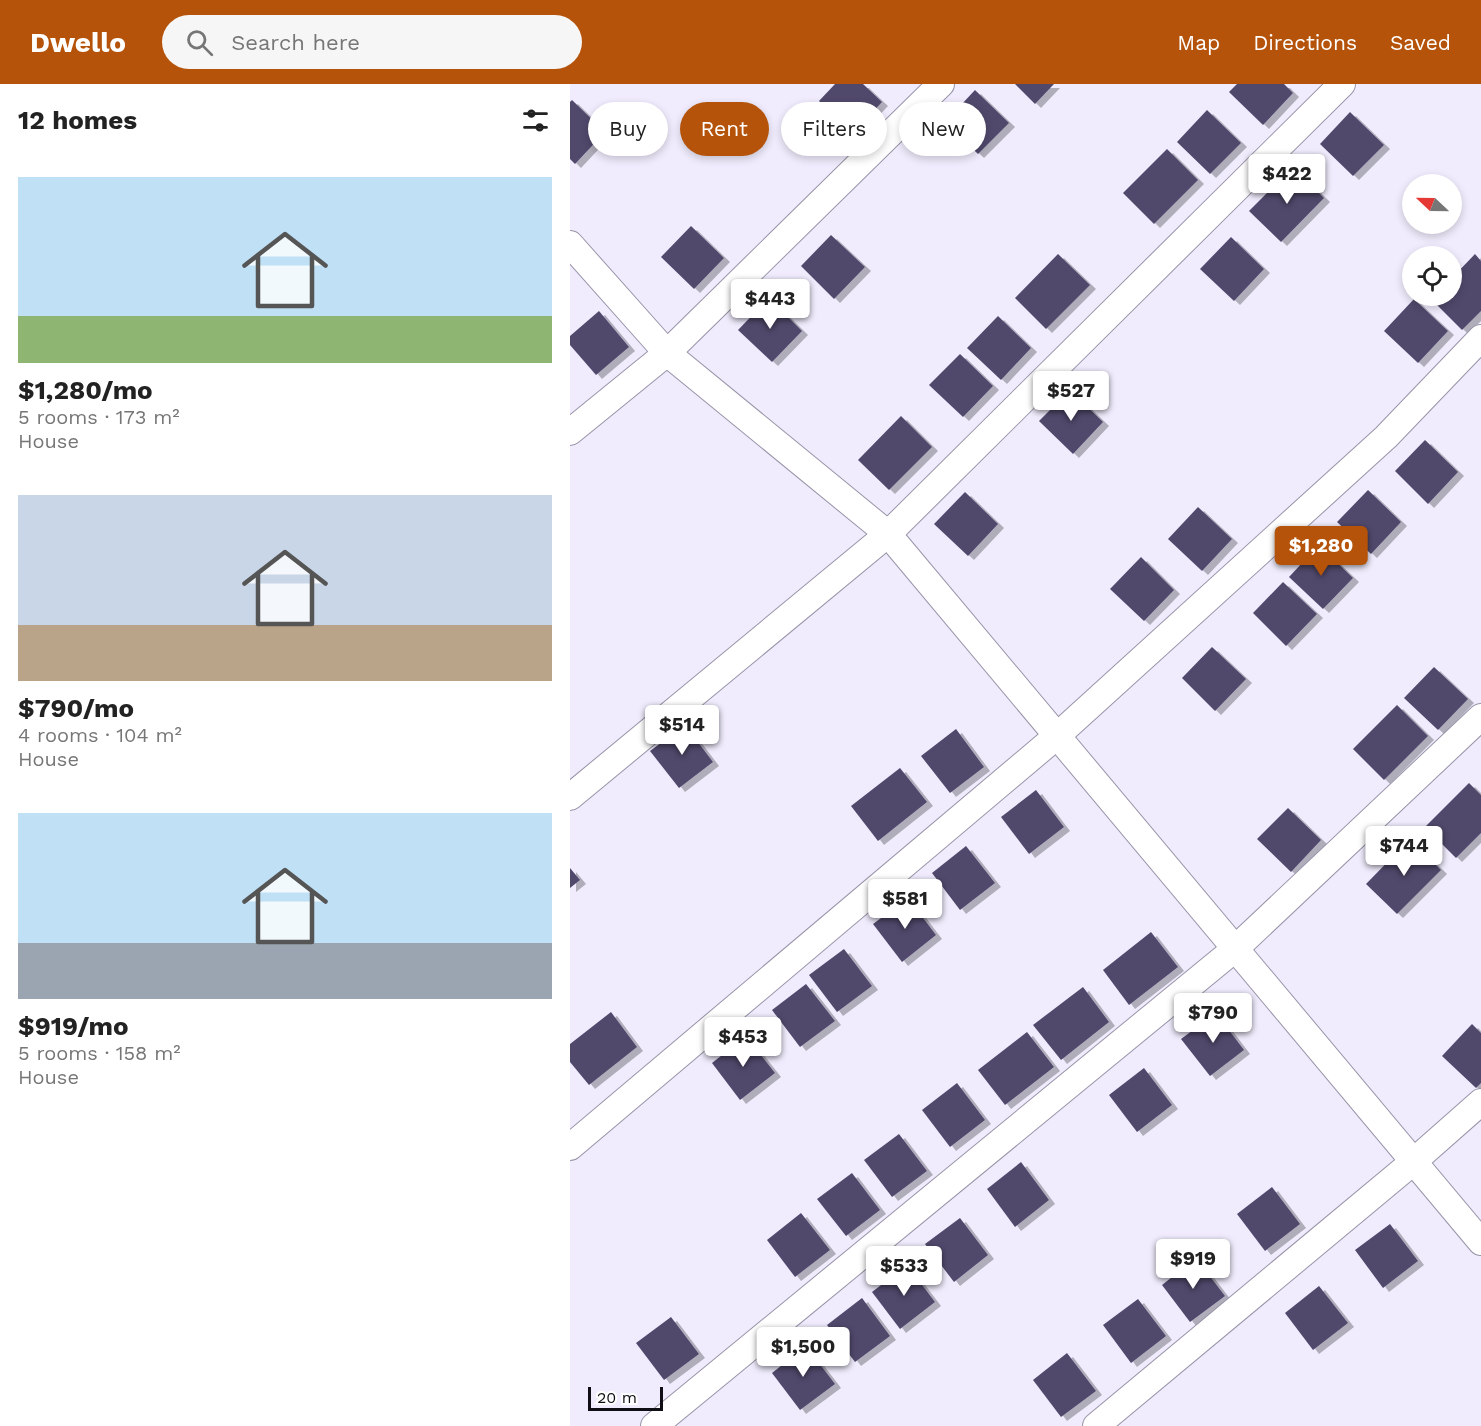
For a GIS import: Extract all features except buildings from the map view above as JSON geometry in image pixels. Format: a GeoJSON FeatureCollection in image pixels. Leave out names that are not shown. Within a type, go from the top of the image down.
{"type":"FeatureCollection","features":[{"type":"Feature","properties":{"kind":"street"},"geometry":{"type":"LineString","coordinates":[[570,432],[667,353],[941,84]]}},
{"type":"Feature","properties":{"kind":"street"},"geometry":{"type":"LineString","coordinates":[[570,797],[888,534],[1342,84]]}},
{"type":"Feature","properties":{"kind":"street"},"geometry":{"type":"LineString","coordinates":[[570,244],[667,353],[888,534],[1481,1242]]}},
{"type":"Feature","properties":{"kind":"street"},"geometry":{"type":"LineString","coordinates":[[570,1147],[1058,735],[1386,437],[1481,338]]}},
{"type":"Feature","properties":{"kind":"street"},"geometry":{"type":"LineString","coordinates":[[654,1426],[1236,948],[1481,717]]}},
{"type":"Feature","properties":{"kind":"street"},"geometry":{"type":"LineString","coordinates":[[1096,1426],[1413,1162],[1481,1102]]}}]}
